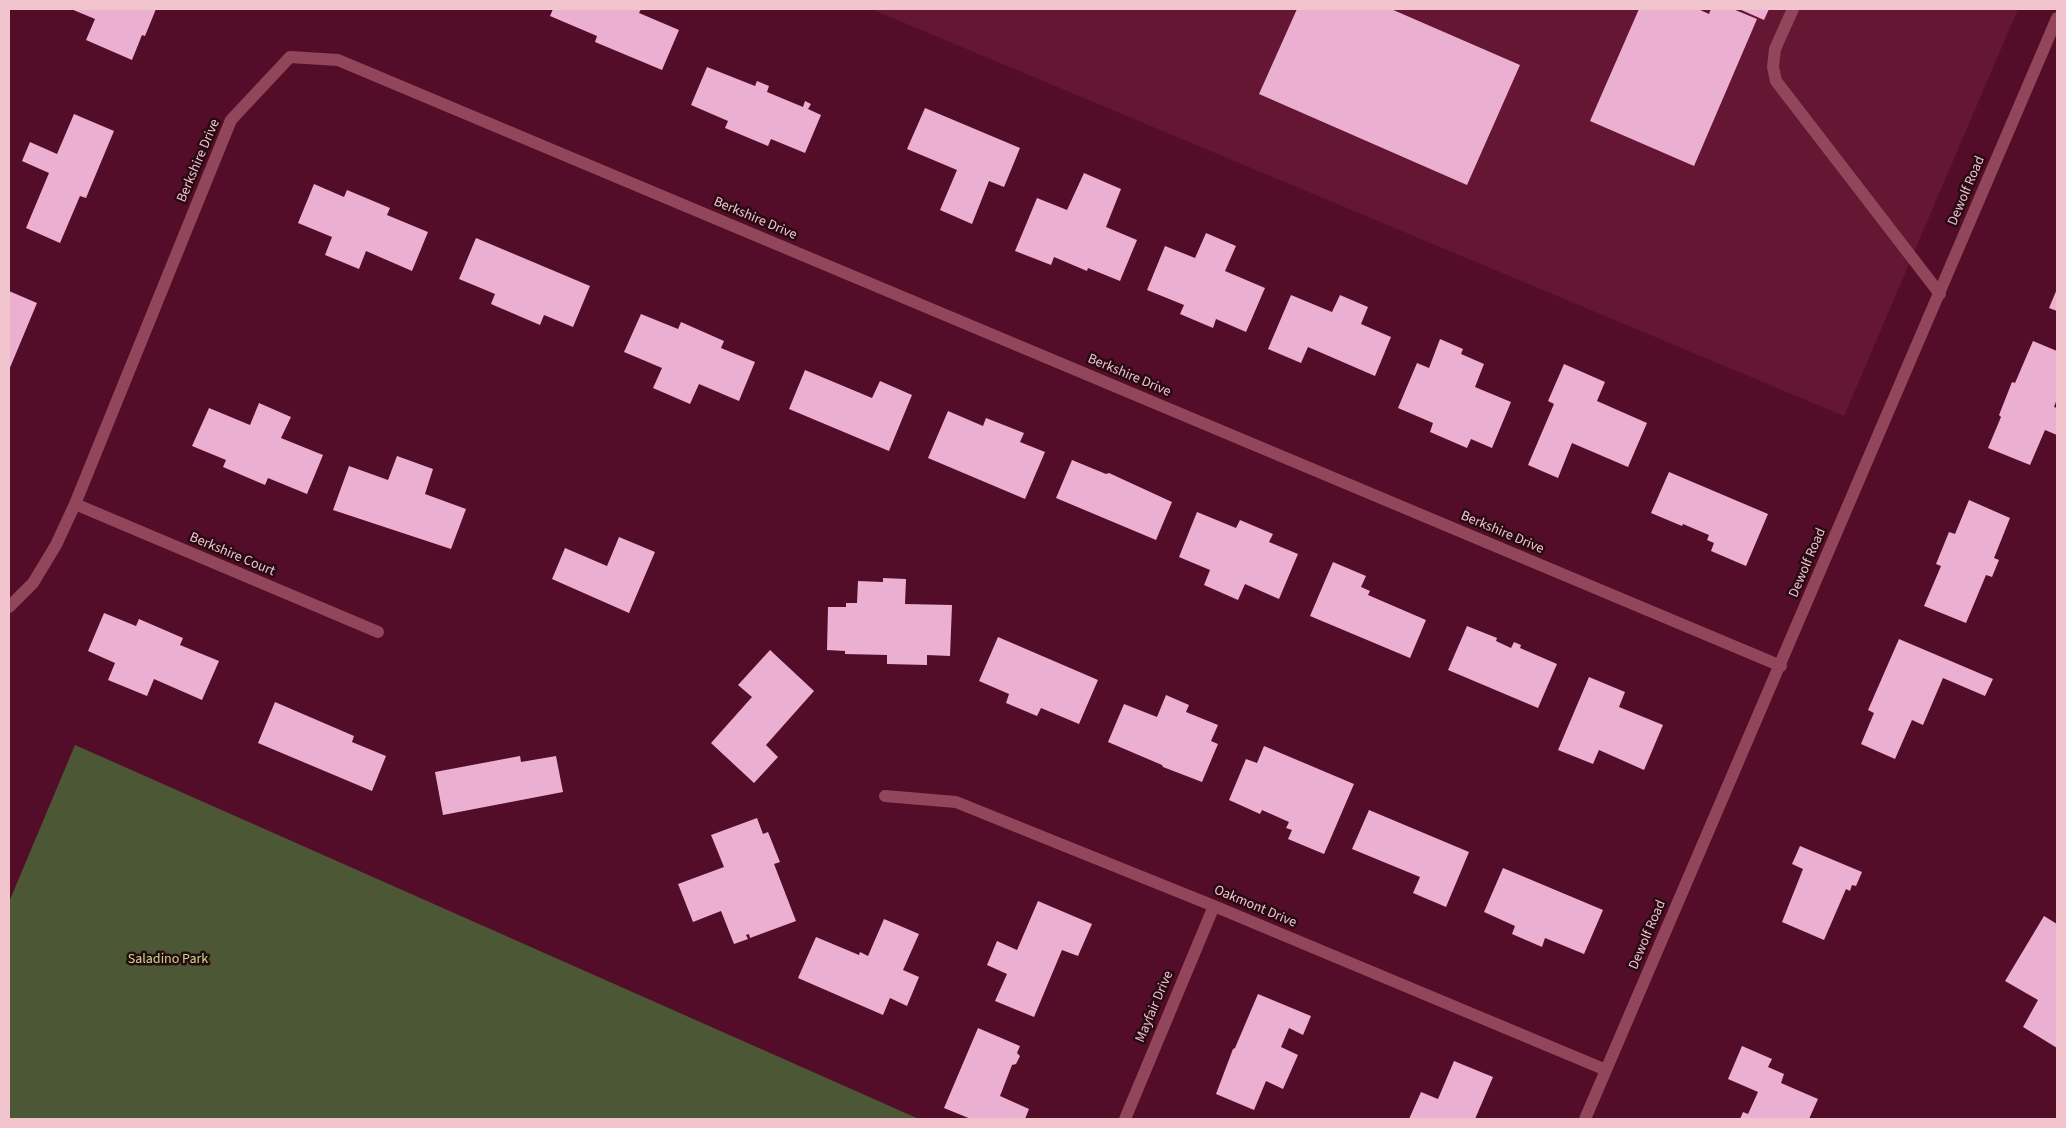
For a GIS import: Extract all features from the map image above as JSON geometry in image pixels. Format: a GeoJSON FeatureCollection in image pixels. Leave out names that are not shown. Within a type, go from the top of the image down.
{"type":"FeatureCollection","features":[{"type":"Feature","properties":{"kind":"street"},"geometry":{"type":"LineString","coordinates":[[1793,9],[1775,49],[1773,67],[1776,81],[1940,294]]}},
{"type":"Feature","properties":{"kind":"street","name":"Dewolf Road"},"geometry":{"type":"LineString","coordinates":[[1585,1119],[1781,666],[2057,18]]}},
{"type":"Feature","properties":{"kind":"street","name":"Berkshire Drive"},"geometry":{"type":"LineString","coordinates":[[9,607],[33,583],[56,545],[75,504],[232,120],[290,57],[338,60],[1781,666]]}},
{"type":"Feature","properties":{"kind":"street","name":"Berkshire Court"},"geometry":{"type":"LineString","coordinates":[[75,504],[378,632]]}},
{"type":"Feature","properties":{"kind":"street","name":"Oakmont Drive"},"geometry":{"type":"LineString","coordinates":[[885,796],[956,802],[1214,906],[1606,1070]]}},
{"type":"Feature","properties":{"kind":"street","name":"Mayfair Drive"},"geometry":{"type":"LineString","coordinates":[[1125,1119],[1214,906]]}},
{"type":"Feature","properties":{"kind":"shaded area"},"geometry":{"type":"Polygon","coordinates":[[[871,9],[2018,9],[1844,416],[871,9]]]}},
{"type":"Feature","properties":{"kind":"green space","name":"Saladino Park"},"geometry":{"type":"Polygon","coordinates":[[[75,745],[919,1119],[9,1119],[9,902],[75,745]]]}},
{"type":"Feature","properties":{"kind":"building"},"geometry":{"type":"Polygon","coordinates":[[[71,9],[156,9],[145,36],[142,35],[132,60],[86,40],[95,19],[71,9]]]}},
{"type":"Feature","properties":{"kind":"building"},"geometry":{"type":"Polygon","coordinates":[[[553,9],[641,9],[639,13],[679,30],[662,70],[595,42],[597,36],[550,16],[553,9]]]}},
{"type":"Feature","properties":{"kind":"building"},"geometry":{"type":"Polygon","coordinates":[[[1297,9],[1391,9],[1520,65],[1467,185],[1259,94],[1297,9]]]}},
{"type":"Feature","properties":{"kind":"building"},"geometry":{"type":"Polygon","coordinates":[[[1639,9],[1698,9],[1709,14],[1711,9],[1733,9],[1757,19],[1694,166],[1590,121],[1639,9]]]}},
{"type":"Feature","properties":{"kind":"building"},"geometry":{"type":"Polygon","coordinates":[[[1739,9],[1769,9],[1764,20],[1739,9]]]}},
{"type":"Feature","properties":{"kind":"building"},"geometry":{"type":"Polygon","coordinates":[[[707,67],[755,86],[757,81],[769,86],[767,92],[803,107],[805,101],[811,104],[808,109],[821,115],[805,153],[771,139],[768,146],[725,128],[728,121],[691,105],[707,67]]]}},
{"type":"Feature","properties":{"kind":"building"},"geometry":{"type":"Polygon","coordinates":[[[925,108],[1020,148],[1004,187],[989,181],[972,224],[940,210],[957,170],[907,149],[925,108]]]}},
{"type":"Feature","properties":{"kind":"building"},"geometry":{"type":"Polygon","coordinates":[[[74,114],[114,131],[86,198],[80,196],[60,243],[26,228],[49,173],[22,161],[30,142],[57,154],[74,114]]]}},
{"type":"Feature","properties":{"kind":"building"},"geometry":{"type":"Polygon","coordinates":[[[1084,173],[1121,189],[1106,227],[1137,240],[1120,281],[1088,268],[1087,271],[1054,257],[1051,265],[1015,251],[1037,198],[1067,210],[1084,173]]]}},
{"type":"Feature","properties":{"kind":"building"},"geometry":{"type":"Polygon","coordinates":[[[314,184],[344,197],[347,190],[390,208],[387,215],[428,232],[412,271],[366,251],[359,269],[325,255],[332,237],[298,223],[314,184]]]}},
{"type":"Feature","properties":{"kind":"building"},"geometry":{"type":"Polygon","coordinates":[[[1206,233],[1236,246],[1225,271],[1265,288],[1246,332],[1216,319],[1213,328],[1180,314],[1184,305],[1147,290],[1165,246],[1195,258],[1206,233]]]}},
{"type":"Feature","properties":{"kind":"building"},"geometry":{"type":"Polygon","coordinates":[[[476,238],[590,286],[573,327],[544,315],[540,325],[491,304],[495,294],[459,279],[476,238]]]}},
{"type":"Feature","properties":{"kind":"building"},"geometry":{"type":"Polygon","coordinates":[[[2057,289],[2057,311],[2049,308],[2057,289]]]}},
{"type":"Feature","properties":{"kind":"building"},"geometry":{"type":"Polygon","coordinates":[[[9,291],[37,303],[9,370],[9,291]]]}},
{"type":"Feature","properties":{"kind":"building"},"geometry":{"type":"Polygon","coordinates":[[[1291,295],[1332,312],[1340,295],[1368,307],[1361,324],[1391,337],[1375,376],[1308,347],[1301,363],[1268,349],[1291,295]]]}},
{"type":"Feature","properties":{"kind":"building"},"geometry":{"type":"Polygon","coordinates":[[[641,314],[678,329],[681,322],[724,341],[721,348],[755,362],[739,401],[699,384],[690,404],[653,388],[662,368],[624,352],[641,314]]]}},
{"type":"Feature","properties":{"kind":"building"},"geometry":{"type":"Polygon","coordinates":[[[1440,339],[1463,349],[1461,354],[1484,364],[1475,387],[1511,402],[1492,448],[1471,439],[1467,448],[1430,432],[1433,423],[1398,408],[1417,363],[1429,368],[1440,339]]]}},
{"type":"Feature","properties":{"kind":"building"},"geometry":{"type":"Polygon","coordinates":[[[2033,341],[2057,351],[2057,399],[2054,407],[2057,408],[2057,435],[2045,430],[2030,465],[1988,448],[2001,417],[1999,415],[2012,382],[2015,383],[2033,341]]]}},
{"type":"Feature","properties":{"kind":"building"},"geometry":{"type":"Polygon","coordinates":[[[1564,364],[1605,382],[1597,401],[1647,423],[1628,467],[1572,443],[1558,478],[1528,465],[1554,404],[1548,401],[1564,364]]]}},
{"type":"Feature","properties":{"kind":"building"},"geometry":{"type":"Polygon","coordinates":[[[805,370],[872,398],[880,381],[912,395],[889,451],[789,409],[805,370]]]}},
{"type":"Feature","properties":{"kind":"building"},"geometry":{"type":"Polygon","coordinates":[[[259,403],[291,417],[281,438],[323,455],[307,494],[268,478],[265,485],[223,467],[226,460],[192,446],[209,408],[250,425],[259,403]]]}},
{"type":"Feature","properties":{"kind":"building"},"geometry":{"type":"Polygon","coordinates":[[[948,411],[983,426],[986,418],[1024,433],[1020,442],[1045,452],[1025,499],[928,458],[948,411]]]}},
{"type":"Feature","properties":{"kind":"building"},"geometry":{"type":"Polygon","coordinates":[[[397,456],[433,469],[425,494],[466,509],[451,549],[333,510],[349,466],[388,480],[397,456]]]}},
{"type":"Feature","properties":{"kind":"building"},"geometry":{"type":"Polygon","coordinates":[[[1072,460],[1106,474],[1109,473],[1172,502],[1156,540],[1056,498],[1072,460]]]}},
{"type":"Feature","properties":{"kind":"building"},"geometry":{"type":"Polygon","coordinates":[[[1669,472],[1768,514],[1746,566],[1711,551],[1714,543],[1707,540],[1709,535],[1651,513],[1669,472]]]}},
{"type":"Feature","properties":{"kind":"building"},"geometry":{"type":"Polygon","coordinates":[[[1969,500],[2010,518],[1994,558],[1999,560],[1992,577],[1986,575],[1966,623],[1924,606],[1941,566],[1936,564],[1949,532],[1955,534],[1969,500]]]}},
{"type":"Feature","properties":{"kind":"building"},"geometry":{"type":"Polygon","coordinates":[[[1197,512],[1236,528],[1240,520],[1273,534],[1269,542],[1298,554],[1279,599],[1245,584],[1238,600],[1204,585],[1210,570],[1179,557],[1197,512]]]}},
{"type":"Feature","properties":{"kind":"building"},"geometry":{"type":"Polygon","coordinates":[[[619,537],[655,552],[629,613],[552,579],[565,548],[607,566],[619,537]]]}},
{"type":"Feature","properties":{"kind":"building"},"geometry":{"type":"Polygon","coordinates":[[[1333,562],[1366,576],[1361,587],[1370,591],[1368,595],[1426,620],[1410,658],[1310,616],[1333,562]]]}},
{"type":"Feature","properties":{"kind":"building"},"geometry":{"type":"Polygon","coordinates":[[[883,578],[906,579],[905,604],[952,605],[950,656],[927,655],[927,665],[887,664],[887,655],[845,654],[845,651],[827,650],[828,607],[846,607],[846,603],[857,603],[858,581],[883,582],[883,578]]]}},
{"type":"Feature","properties":{"kind":"building"},"geometry":{"type":"Polygon","coordinates":[[[104,613],[136,626],[139,619],[183,638],[180,645],[219,661],[202,700],[154,679],[147,696],[108,680],[115,663],[88,651],[104,613]]]}},
{"type":"Feature","properties":{"kind":"building"},"geometry":{"type":"Polygon","coordinates":[[[1467,626],[1497,638],[1496,641],[1511,648],[1514,642],[1521,645],[1520,648],[1557,664],[1538,708],[1448,670],[1467,626]]]}},
{"type":"Feature","properties":{"kind":"building"},"geometry":{"type":"Polygon","coordinates":[[[998,637],[1098,680],[1079,724],[1041,708],[1037,716],[1006,703],[1009,694],[979,681],[998,637]]]}},
{"type":"Feature","properties":{"kind":"building"},"geometry":{"type":"Polygon","coordinates":[[[1899,639],[1993,679],[1985,696],[1943,678],[1923,725],[1912,720],[1895,759],[1861,744],[1874,713],[1868,710],[1899,639]]]}},
{"type":"Feature","properties":{"kind":"building"},"geometry":{"type":"Polygon","coordinates":[[[770,650],[814,691],[766,745],[778,757],[754,783],[711,743],[752,697],[738,685],[770,650]]]}},
{"type":"Feature","properties":{"kind":"building"},"geometry":{"type":"Polygon","coordinates":[[[1589,677],[1625,692],[1619,707],[1663,725],[1644,770],[1599,750],[1593,764],[1558,750],[1589,677]]]}},
{"type":"Feature","properties":{"kind":"building"},"geometry":{"type":"Polygon","coordinates":[[[1166,695],[1189,705],[1186,712],[1218,725],[1211,741],[1218,744],[1202,782],[1108,742],[1124,704],[1157,717],[1166,695]]]}},
{"type":"Feature","properties":{"kind":"building"},"geometry":{"type":"Polygon","coordinates":[[[275,702],[354,736],[352,742],[386,756],[372,791],[258,743],[275,702]]]}},
{"type":"Feature","properties":{"kind":"building"},"geometry":{"type":"Polygon","coordinates":[[[1264,746],[1354,784],[1324,854],[1288,839],[1292,830],[1286,828],[1289,822],[1262,810],[1260,814],[1229,800],[1246,759],[1257,763],[1264,746]]]}},
{"type":"Feature","properties":{"kind":"building"},"geometry":{"type":"Polygon","coordinates":[[[520,756],[521,762],[556,756],[563,792],[443,815],[435,772],[520,756]]]}},
{"type":"Feature","properties":{"kind":"building"},"geometry":{"type":"Polygon","coordinates":[[[1369,810],[1469,852],[1446,907],[1413,893],[1420,877],[1352,849],[1369,810]]]}},
{"type":"Feature","properties":{"kind":"building"},"geometry":{"type":"Polygon","coordinates":[[[757,818],[763,834],[768,832],[780,862],[774,864],[796,921],[750,938],[749,934],[746,935],[748,939],[734,944],[721,911],[693,922],[678,884],[724,867],[711,835],[757,818]]]}},
{"type":"Feature","properties":{"kind":"building"},"geometry":{"type":"Polygon","coordinates":[[[1800,846],[1862,872],[1856,886],[1852,885],[1850,891],[1846,889],[1824,940],[1782,922],[1803,869],[1792,864],[1800,846]]]}},
{"type":"Feature","properties":{"kind":"building"},"geometry":{"type":"Polygon","coordinates":[[[1503,868],[1603,910],[1584,954],[1545,938],[1542,947],[1512,934],[1515,926],[1484,912],[1503,868]]]}},
{"type":"Feature","properties":{"kind":"building"},"geometry":{"type":"Polygon","coordinates":[[[1038,901],[1092,924],[1078,956],[1062,950],[1034,1017],[995,1001],[1007,974],[987,965],[997,941],[1017,950],[1038,901]]]}},
{"type":"Feature","properties":{"kind":"building"},"geometry":{"type":"Polygon","coordinates":[[[2044,916],[2057,924],[2057,1048],[2023,1027],[2038,1000],[2005,981],[2044,916]]]}},
{"type":"Feature","properties":{"kind":"building"},"geometry":{"type":"Polygon","coordinates":[[[884,919],[919,934],[903,970],[919,977],[907,1006],[890,998],[883,1015],[798,978],[816,937],[859,955],[860,952],[868,956],[884,919]]]}},
{"type":"Feature","properties":{"kind":"building"},"geometry":{"type":"Polygon","coordinates":[[[1258,994],[1311,1016],[1303,1035],[1289,1028],[1281,1047],[1298,1055],[1283,1089],[1266,1081],[1254,1110],[1216,1094],[1233,1049],[1258,994]]]}},
{"type":"Feature","properties":{"kind":"building"},"geometry":{"type":"Polygon","coordinates":[[[978,1028],[1020,1046],[1017,1053],[1020,1056],[1016,1064],[1012,1065],[1000,1096],[1029,1109],[1025,1119],[971,1119],[944,1108],[978,1028]]]}},
{"type":"Feature","properties":{"kind":"building"},"geometry":{"type":"Polygon","coordinates":[[[1742,1046],[1772,1059],[1768,1067],[1784,1074],[1781,1083],[1818,1099],[1809,1119],[1740,1119],[1743,1112],[1748,1114],[1758,1092],[1728,1079],[1742,1046]]]}},
{"type":"Feature","properties":{"kind":"building"},"geometry":{"type":"Polygon","coordinates":[[[1454,1061],[1493,1077],[1475,1119],[1409,1119],[1421,1092],[1438,1099],[1454,1061]]]}}]}
